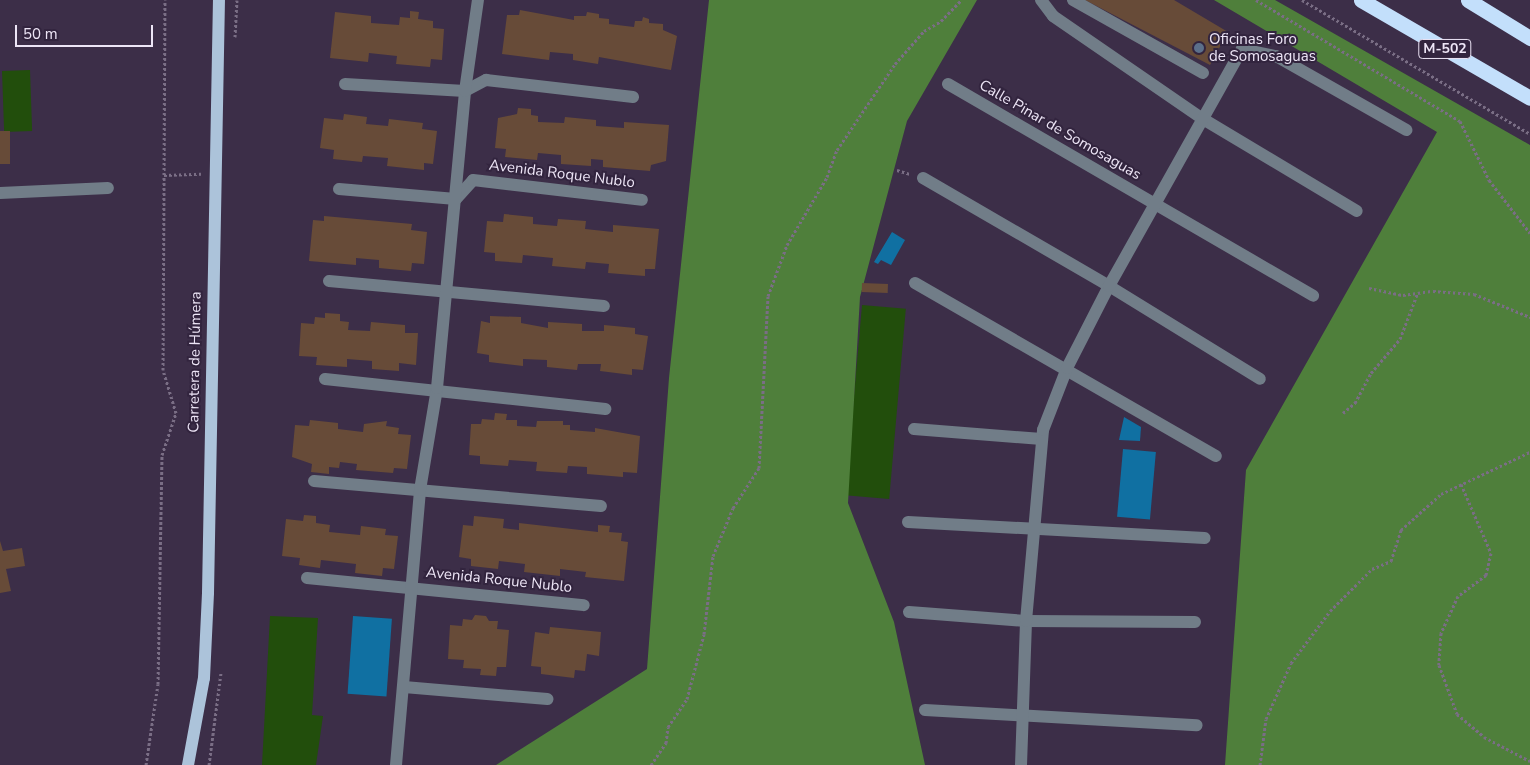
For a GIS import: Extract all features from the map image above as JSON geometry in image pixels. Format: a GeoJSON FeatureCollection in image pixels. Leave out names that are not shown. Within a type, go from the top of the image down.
{"type":"FeatureCollection","features":[{"type":"Feature","properties":{"kind":"highway","name":"M-502"},"geometry":{"type":"LineString","coordinates":[[1361,0],[1530,98]]}},
{"type":"Feature","properties":{"kind":"highway"},"geometry":{"type":"LineString","coordinates":[[1464,0],[1485,11]]}},
{"type":"Feature","properties":{"kind":"highway"},"geometry":{"type":"LineString","coordinates":[[1468,0],[1530,38]]}},
{"type":"Feature","properties":{"kind":"main road"},"geometry":{"type":"LineString","coordinates":[[215,0],[215,88]]}},
{"type":"Feature","properties":{"kind":"main road","name":"Carretera de Húmera"},"geometry":{"type":"LineString","coordinates":[[196,723],[204,678],[208,593],[215,88],[219,0]]}},
{"type":"Feature","properties":{"kind":"main road"},"geometry":{"type":"LineString","coordinates":[[182,765],[196,723]]}},
{"type":"Feature","properties":{"kind":"main road"},"geometry":{"type":"LineString","coordinates":[[188,765],[196,723]]}},
{"type":"Feature","properties":{"kind":"street","name":"Avenida Roque Nublo"},"geometry":{"type":"LineString","coordinates":[[396,765],[420,490],[437,388],[465,91],[478,0]]}},
{"type":"Feature","properties":{"kind":"street"},"geometry":{"type":"LineString","coordinates":[[1041,0],[1053,16],[1204,119],[1357,211]]}},
{"type":"Feature","properties":{"kind":"street"},"geometry":{"type":"LineString","coordinates":[[1073,0],[1203,73]]}},
{"type":"Feature","properties":{"kind":"street"},"geometry":{"type":"LineString","coordinates":[[1021,765],[1026,621],[1042,439],[1067,368],[1109,286],[1242,49],[1276,56],[1406,130]]}},
{"type":"Feature","properties":{"kind":"street"},"geometry":{"type":"LineString","coordinates":[[345,84],[465,91],[486,80],[633,97]]}},
{"type":"Feature","properties":{"kind":"street","name":"Calle Pinar de Somosaguas"},"geometry":{"type":"LineString","coordinates":[[948,84],[1313,296]]}},
{"type":"Feature","properties":{"kind":"street"},"geometry":{"type":"LineString","coordinates":[[923,178],[1109,286],[1260,379]]}},
{"type":"Feature","properties":{"kind":"street","name":"Avenida Roque Nublo"},"geometry":{"type":"LineString","coordinates":[[456,199],[473,180],[642,200]]}},
{"type":"Feature","properties":{"kind":"street"},"geometry":{"type":"LineString","coordinates":[[0,193],[108,188]]}},
{"type":"Feature","properties":{"kind":"street"},"geometry":{"type":"LineString","coordinates":[[339,189],[456,199]]}},
{"type":"Feature","properties":{"kind":"street"},"geometry":{"type":"LineString","coordinates":[[329,282],[604,306]]}},
{"type":"Feature","properties":{"kind":"street"},"geometry":{"type":"LineString","coordinates":[[915,283],[1067,368],[1216,456]]}},
{"type":"Feature","properties":{"kind":"street"},"geometry":{"type":"LineString","coordinates":[[325,379],[437,388],[605,409]]}},
{"type":"Feature","properties":{"kind":"street"},"geometry":{"type":"LineString","coordinates":[[914,429],[1042,439]]}},
{"type":"Feature","properties":{"kind":"street"},"geometry":{"type":"LineString","coordinates":[[314,481],[601,506]]}},
{"type":"Feature","properties":{"kind":"street"},"geometry":{"type":"LineString","coordinates":[[908,522],[1205,538]]}},
{"type":"Feature","properties":{"kind":"street","name":"Avenida Roque Nublo"},"geometry":{"type":"LineString","coordinates":[[307,578],[584,605]]}},
{"type":"Feature","properties":{"kind":"street"},"geometry":{"type":"LineString","coordinates":[[909,612],[1026,621],[1195,622]]}},
{"type":"Feature","properties":{"kind":"street"},"geometry":{"type":"LineString","coordinates":[[404,687],[547,699]]}},
{"type":"Feature","properties":{"kind":"street"},"geometry":{"type":"LineString","coordinates":[[925,710],[1023,713],[1197,726]]}},
{"type":"Feature","properties":{"kind":"path"},"geometry":{"type":"LineString","coordinates":[[146,765],[158,684],[162,455],[176,413],[163,370],[165,0]]}},
{"type":"Feature","properties":{"kind":"path"},"geometry":{"type":"LineString","coordinates":[[651,765],[666,743],[668,727],[687,698],[704,634],[713,556],[733,508],[759,468],[768,296],[787,245],[827,177],[837,150],[895,64],[924,31],[941,21],[961,0]]}},
{"type":"Feature","properties":{"kind":"path"},"geometry":{"type":"LineString","coordinates":[[1256,0],[1460,121],[1489,180],[1530,232]]}},
{"type":"Feature","properties":{"kind":"path"},"geometry":{"type":"LineString","coordinates":[[1302,0],[1530,134]]}},
{"type":"Feature","properties":{"kind":"path"},"geometry":{"type":"LineString","coordinates":[[164,175],[214,174]]}},
{"type":"Feature","properties":{"kind":"path"},"geometry":{"type":"LineString","coordinates":[[1369,288],[1404,295],[1418,292],[1474,294],[1530,317]]}},
{"type":"Feature","properties":{"kind":"path"},"geometry":{"type":"LineString","coordinates":[[1343,413],[1355,403],[1371,373],[1400,339],[1418,292]]}},
{"type":"Feature","properties":{"kind":"path"},"geometry":{"type":"LineString","coordinates":[[1260,765],[1266,719],[1301,646],[1351,588],[1372,569],[1391,562],[1400,530],[1441,494],[1530,452]]}},
{"type":"Feature","properties":{"kind":"path"},"geometry":{"type":"LineString","coordinates":[[1461,484],[1490,552],[1486,575],[1458,596],[1454,603],[1441,634],[1439,665],[1457,714],[1484,737],[1530,761]]}},
{"type":"Feature","properties":{"kind":"green space"},"geometry":{"type":"Polygon","coordinates":[[[709,0],[977,0],[907,121],[860,297],[848,503],[894,622],[925,765],[496,765],[647,669],[669,378],[709,0]]]}},
{"type":"Feature","properties":{"kind":"green space"},"geometry":{"type":"Polygon","coordinates":[[[1214,0],[1275,0],[1530,145],[1530,765],[1225,765],[1246,470],[1437,132],[1214,0]]]}},
{"type":"Feature","properties":{"kind":"green space"},"geometry":{"type":"Polygon","coordinates":[[[30,70],[32,131],[4,132],[2,71],[30,70]]]}},
{"type":"Feature","properties":{"kind":"green space"},"geometry":{"type":"Polygon","coordinates":[[[862,305],[906,309],[889,499],[845,495],[862,305]]]}},
{"type":"Feature","properties":{"kind":"green space"},"geometry":{"type":"Polygon","coordinates":[[[270,616],[318,618],[312,715],[323,716],[316,765],[262,765],[270,616]]]}},
{"type":"Feature","properties":{"kind":"water"},"geometry":{"type":"Polygon","coordinates":[[[892,232],[905,240],[891,265],[881,260],[878,264],[874,262],[892,232]]]}},
{"type":"Feature","properties":{"kind":"water"},"geometry":{"type":"Polygon","coordinates":[[[1124,417],[1141,427],[1140,441],[1119,440],[1124,417]]]}},
{"type":"Feature","properties":{"kind":"water"},"geometry":{"type":"Polygon","coordinates":[[[1123,449],[1156,452],[1150,520],[1117,517],[1123,449]]]}},
{"type":"Feature","properties":{"kind":"water"},"geometry":{"type":"Polygon","coordinates":[[[353,616],[392,619],[386,697],[348,694],[353,616]]]}},
{"type":"Feature","properties":{"kind":"building","name":"Oficinas Foro de Somosaguas"},"geometry":{"type":"Polygon","coordinates":[[[1085,0],[1174,0],[1228,32],[1210,65],[1085,0]]]}},
{"type":"Feature","properties":{"kind":"building"},"geometry":{"type":"Polygon","coordinates":[[[520,10],[574,20],[574,16],[586,16],[587,12],[599,14],[599,18],[609,19],[609,24],[634,27],[635,21],[642,21],[643,17],[649,19],[649,23],[663,24],[663,30],[677,36],[671,70],[599,57],[598,64],[573,60],[573,54],[550,52],[549,60],[502,54],[507,15],[519,15],[520,10]]]}},
{"type":"Feature","properties":{"kind":"building"},"geometry":{"type":"Polygon","coordinates":[[[410,11],[419,12],[418,19],[433,21],[433,28],[444,29],[442,60],[431,59],[430,67],[396,64],[397,56],[369,53],[368,62],[330,58],[335,12],[371,16],[371,23],[399,25],[400,17],[410,18],[410,11]]]}},
{"type":"Feature","properties":{"kind":"building"},"geometry":{"type":"Polygon","coordinates":[[[518,108],[531,109],[531,115],[538,116],[538,122],[564,123],[565,117],[596,120],[596,126],[624,128],[624,122],[669,125],[666,161],[651,165],[650,171],[603,167],[603,160],[591,159],[591,166],[561,164],[561,155],[538,153],[537,160],[505,157],[506,149],[495,148],[498,118],[517,114],[518,108]]]}},
{"type":"Feature","properties":{"kind":"building"},"geometry":{"type":"Polygon","coordinates":[[[344,114],[367,117],[366,124],[388,126],[389,119],[423,123],[422,129],[437,131],[433,164],[424,163],[424,170],[387,166],[388,158],[363,156],[362,162],[333,159],[334,150],[320,148],[324,118],[343,120],[344,114]]]}},
{"type":"Feature","properties":{"kind":"building"},"geometry":{"type":"Polygon","coordinates":[[[0,131],[10,131],[10,164],[0,164],[0,131]]]}},
{"type":"Feature","properties":{"kind":"building"},"geometry":{"type":"Polygon","coordinates":[[[504,214],[533,217],[533,224],[557,226],[558,219],[586,221],[585,229],[613,232],[613,225],[659,229],[655,269],[645,269],[645,276],[608,273],[609,264],[586,262],[585,269],[552,266],[553,258],[523,255],[522,263],[495,261],[495,253],[484,252],[487,221],[503,222],[504,214]]]}},
{"type":"Feature","properties":{"kind":"building"},"geometry":{"type":"Polygon","coordinates":[[[324,216],[412,224],[411,230],[427,232],[424,264],[412,263],[411,271],[379,268],[379,260],[356,258],[356,265],[309,261],[313,220],[324,221],[324,216]]]}},
{"type":"Feature","properties":{"kind":"building"},"geometry":{"type":"Polygon","coordinates":[[[862,283],[888,284],[888,293],[862,292],[862,283]]]}},
{"type":"Feature","properties":{"kind":"building"},"geometry":{"type":"Polygon","coordinates":[[[325,313],[340,314],[340,321],[349,322],[348,330],[370,331],[371,322],[405,325],[405,333],[418,333],[416,365],[399,363],[399,371],[372,369],[372,361],[347,359],[347,367],[316,365],[317,357],[299,356],[301,323],[314,324],[315,317],[325,318],[325,313]]]}},
{"type":"Feature","properties":{"kind":"building"},"geometry":{"type":"Polygon","coordinates":[[[490,316],[521,317],[521,323],[548,328],[548,322],[582,324],[582,331],[604,331],[604,325],[635,328],[635,334],[648,336],[643,370],[632,369],[632,375],[600,371],[601,364],[578,364],[577,370],[547,367],[547,360],[523,359],[523,366],[489,362],[489,355],[477,353],[481,321],[490,323],[490,316]]]}},
{"type":"Feature","properties":{"kind":"building"},"geometry":{"type":"Polygon","coordinates":[[[495,413],[507,414],[506,420],[517,420],[517,426],[536,427],[537,421],[563,421],[563,425],[570,425],[570,430],[595,432],[595,428],[640,436],[637,473],[623,472],[623,477],[587,474],[587,467],[568,466],[567,473],[536,471],[537,462],[509,460],[508,466],[480,464],[480,456],[469,455],[471,424],[481,424],[482,419],[494,420],[495,413]]]}},
{"type":"Feature","properties":{"kind":"building"},"geometry":{"type":"Polygon","coordinates":[[[310,420],[338,423],[338,429],[363,432],[364,424],[387,421],[386,426],[399,428],[398,434],[411,435],[407,469],[394,468],[393,473],[356,470],[357,464],[340,462],[339,468],[329,467],[329,474],[311,472],[312,464],[292,457],[295,425],[309,426],[310,420]]]}},
{"type":"Feature","properties":{"kind":"building"},"geometry":{"type":"Polygon","coordinates":[[[304,515],[316,516],[316,523],[330,525],[329,532],[360,535],[361,526],[386,529],[385,535],[398,536],[394,569],[383,568],[382,576],[355,573],[356,564],[321,560],[320,568],[299,565],[300,558],[282,556],[286,519],[303,521],[304,515]]]}},
{"type":"Feature","properties":{"kind":"building"},"geometry":{"type":"Polygon","coordinates":[[[474,516],[504,519],[503,528],[519,530],[519,523],[598,532],[598,525],[610,526],[609,532],[622,533],[621,541],[628,542],[624,581],[585,577],[586,572],[560,569],[560,576],[524,572],[525,564],[499,561],[498,569],[471,566],[471,559],[459,557],[463,525],[473,526],[474,516]]]}},
{"type":"Feature","properties":{"kind":"building"},"geometry":{"type":"Polygon","coordinates":[[[0,541],[3,551],[22,548],[25,566],[6,569],[11,591],[0,593],[0,541]]]}},
{"type":"Feature","properties":{"kind":"building"},"geometry":{"type":"Polygon","coordinates":[[[475,615],[486,616],[489,621],[498,621],[497,629],[509,630],[506,667],[497,667],[496,676],[480,675],[481,669],[463,668],[464,660],[448,659],[450,625],[462,626],[463,619],[472,620],[475,615]]]}},
{"type":"Feature","properties":{"kind":"building"},"geometry":{"type":"Polygon","coordinates":[[[550,627],[601,632],[599,656],[587,654],[585,671],[575,670],[574,678],[541,674],[541,667],[531,666],[535,632],[549,634],[550,627]]]}},
{"type":"Feature","properties":{"kind":"place","name":"Oficinas Foro de Somosaguas"},"geometry":{"type":"Point","coordinates":[1199,48]}}]}
